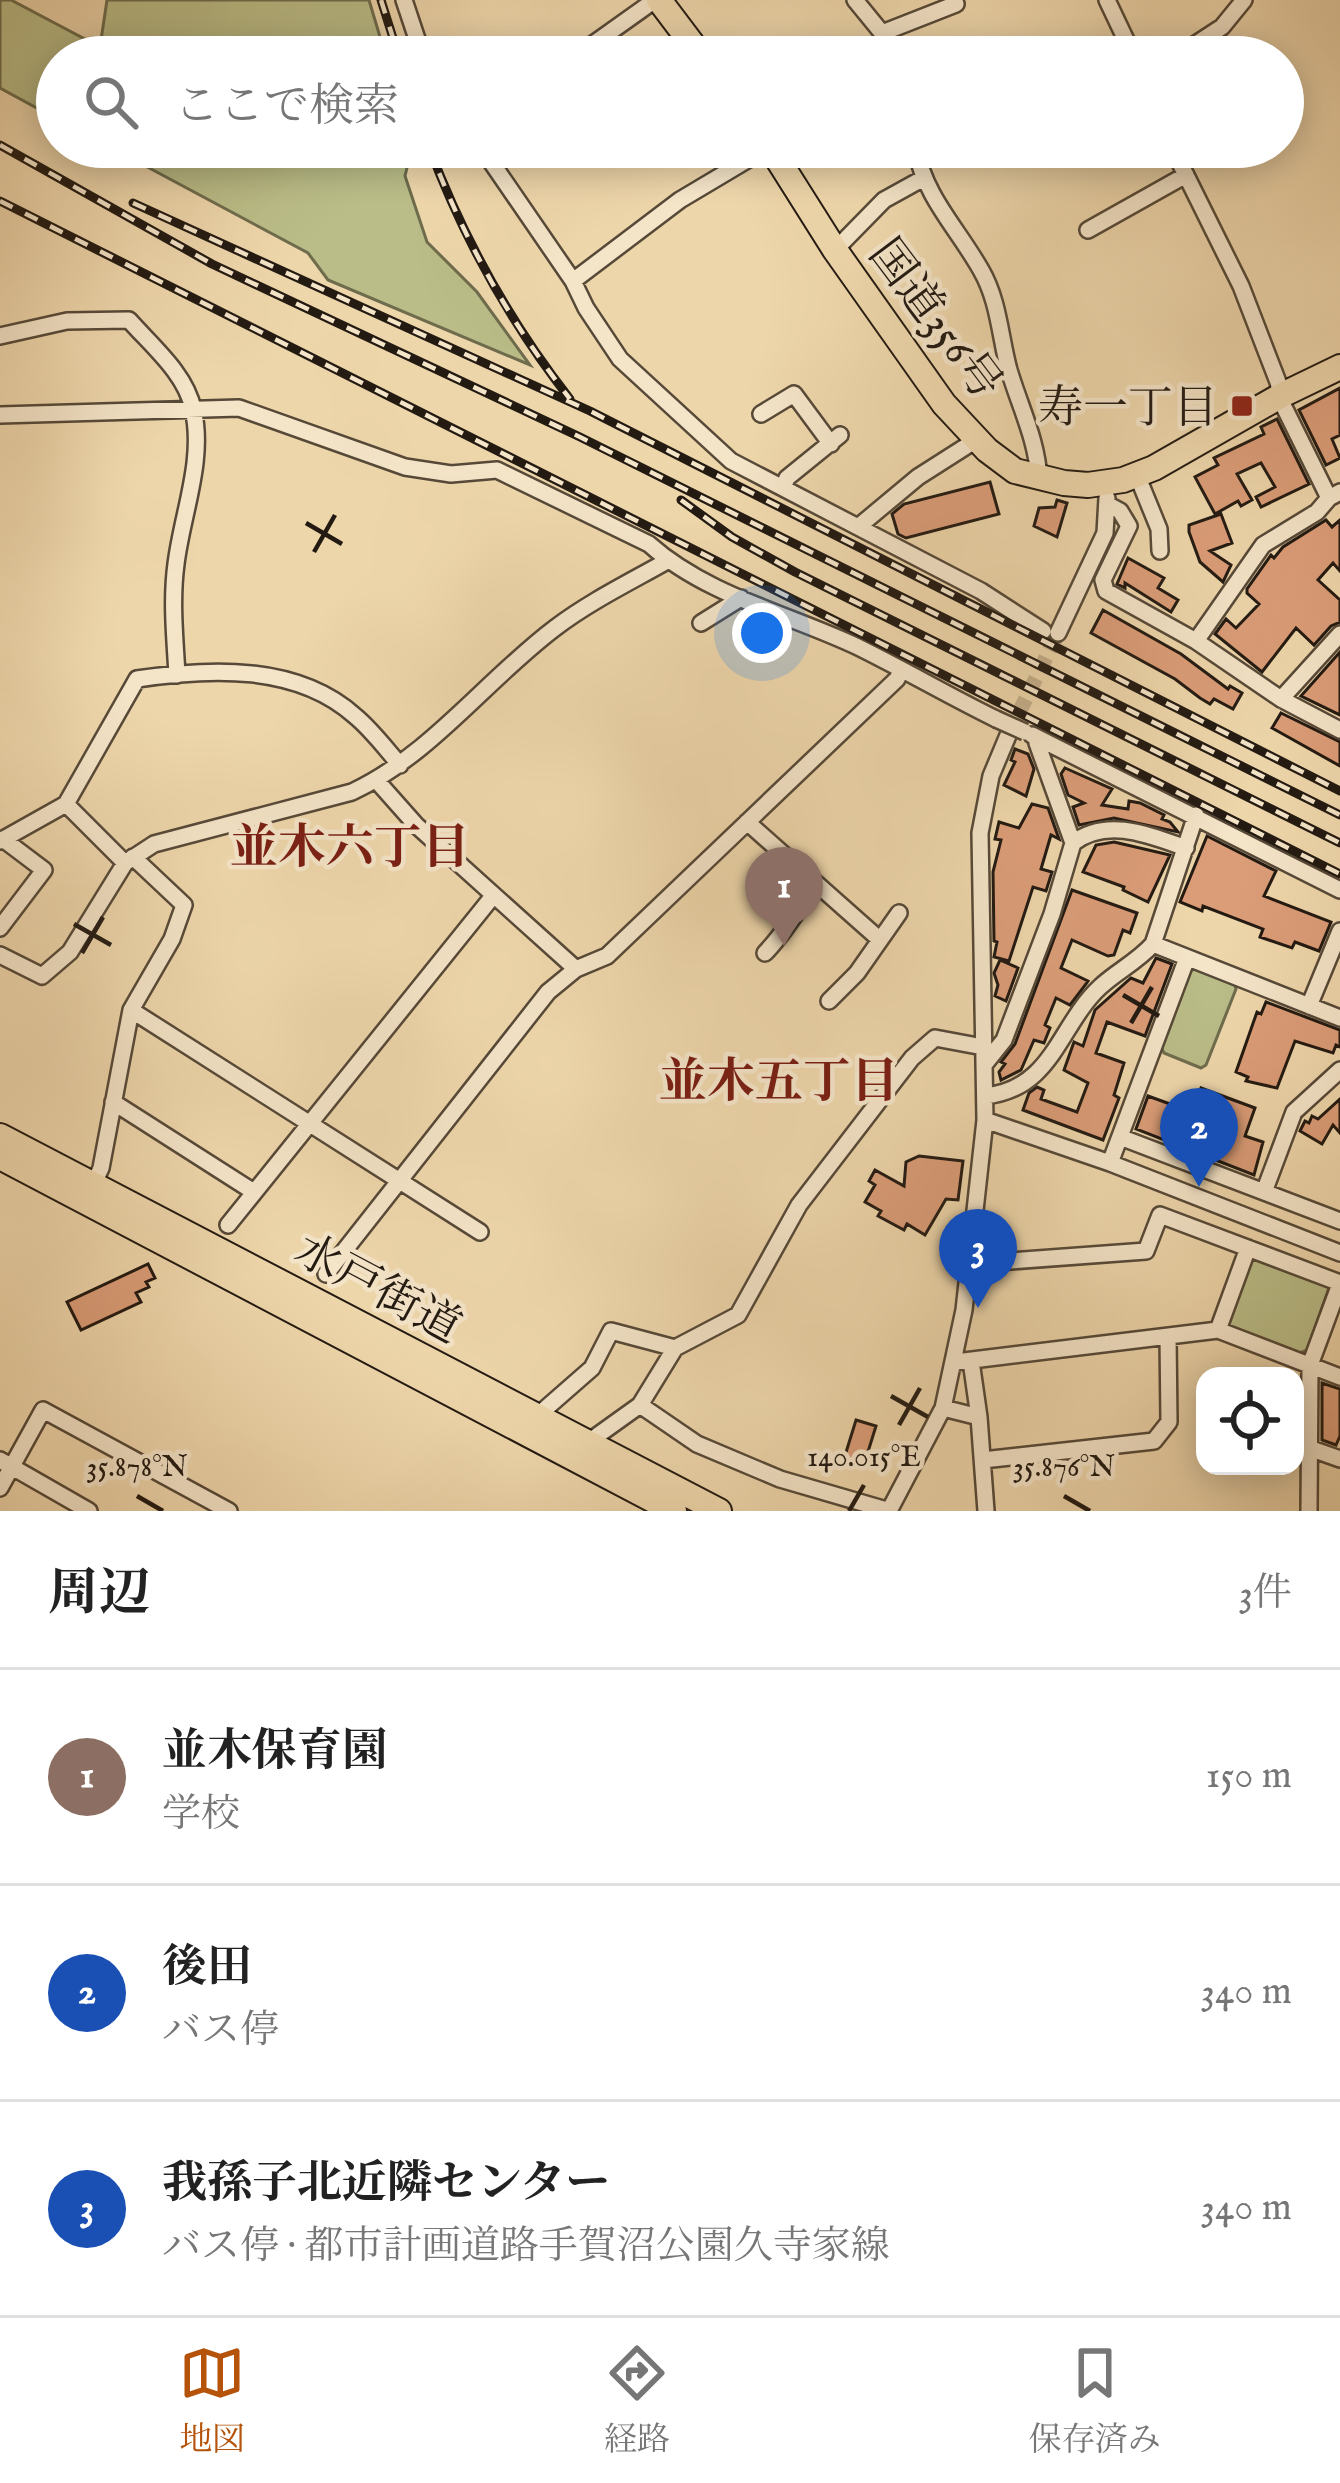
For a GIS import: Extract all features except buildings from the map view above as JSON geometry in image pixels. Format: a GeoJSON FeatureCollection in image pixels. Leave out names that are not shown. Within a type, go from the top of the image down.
{"type":"FeatureCollection","features":[{"type":"Feature","properties":{"kind":"highway"},"geometry":{"type":"LineString","coordinates":[[657,0],[685,36]]}},
{"type":"Feature","properties":{"kind":"highway","name":"国道356号"},"geometry":{"type":"LineString","coordinates":[[783,168],[944,404],[976,440],[1016,471],[1107,494],[1282,394],[1340,367]]}},
{"type":"Feature","properties":{"kind":"highway","name":"水戸街道"},"geometry":{"type":"LineString","coordinates":[[0,1136],[89,1193],[674,1511]]}},
{"type":"Feature","properties":{"kind":"highway","name":"水戸街道"},"geometry":{"type":"LineString","coordinates":[[0,1156],[89,1193],[719,1511]]}},
{"type":"Feature","properties":{"kind":"street"},"geometry":{"type":"LineString","coordinates":[[404,0],[416,36]]}},
{"type":"Feature","properties":{"kind":"street"},"geometry":{"type":"LineString","coordinates":[[605,36],[657,0]]}},
{"type":"Feature","properties":{"kind":"street"},"geometry":{"type":"LineString","coordinates":[[855,0],[883,36]]}},
{"type":"Feature","properties":{"kind":"street"},"geometry":{"type":"LineString","coordinates":[[1107,0],[1124,36]]}},
{"type":"Feature","properties":{"kind":"street"},"geometry":{"type":"LineString","coordinates":[[1208,36],[1244,0]]}},
{"type":"Feature","properties":{"kind":"street"},"geometry":{"type":"LineString","coordinates":[[882,33],[956,4]]}},
{"type":"Feature","properties":{"kind":"street"},"geometry":{"type":"LineString","coordinates":[[496,168],[573,280],[620,359],[712,446],[1051,632],[1105,533],[1107,494]]}},
{"type":"Feature","properties":{"kind":"street"},"geometry":{"type":"LineString","coordinates":[[573,280],[680,200],[734,168]]}},
{"type":"Feature","properties":{"kind":"street"},"geometry":{"type":"LineString","coordinates":[[920,168],[922,179],[984,275],[1035,443],[1039,479]]}},
{"type":"Feature","properties":{"kind":"street"},"geometry":{"type":"LineString","coordinates":[[1182,168],[1241,286],[1283,405],[1334,495],[1317,512],[1263,545],[1196,641]]}},
{"type":"Feature","properties":{"kind":"street"},"geometry":{"type":"LineString","coordinates":[[1088,230],[1186,175]]}},
{"type":"Feature","properties":{"kind":"street"},"geometry":{"type":"LineString","coordinates":[[835,250],[884,200],[922,179]]}},
{"type":"Feature","properties":{"kind":"street"},"geometry":{"type":"LineString","coordinates":[[0,336],[67,321],[129,320],[184,384],[194,410],[192,483],[175,569],[177,675]]}},
{"type":"Feature","properties":{"kind":"street"},"geometry":{"type":"LineString","coordinates":[[761,414],[794,394],[835,440],[787,478],[783,488]]}},
{"type":"Feature","properties":{"kind":"street"},"geometry":{"type":"LineString","coordinates":[[0,415],[239,408],[405,467],[451,474],[497,470],[649,544],[667,561],[741,598],[855,646],[1340,890]]}},
{"type":"Feature","properties":{"kind":"street"},"geometry":{"type":"LineString","coordinates":[[858,526],[917,477],[976,440]]}},
{"type":"Feature","properties":{"kind":"street"},"geometry":{"type":"LineString","coordinates":[[1138,475],[1159,530],[1160,551]]}},
{"type":"Feature","properties":{"kind":"street"},"geometry":{"type":"LineString","coordinates":[[1107,494],[1129,526],[1103,580],[1106,591],[1340,730]]}},
{"type":"Feature","properties":{"kind":"street"},"geometry":{"type":"LineString","coordinates":[[0,955],[42,976],[70,952],[129,860],[154,844],[352,792],[376,781],[555,628],[667,561]]}},
{"type":"Feature","properties":{"kind":"street"},"geometry":{"type":"LineString","coordinates":[[701,623],[741,598]]}},
{"type":"Feature","properties":{"kind":"street"},"geometry":{"type":"LineString","coordinates":[[1281,699],[1340,634]]}},
{"type":"Feature","properties":{"kind":"street"},"geometry":{"type":"LineString","coordinates":[[326,1274],[548,992],[576,969],[607,956],[897,679],[901,670]]}},
{"type":"Feature","properties":{"kind":"street"},"geometry":{"type":"LineString","coordinates":[[0,928],[44,870],[1,840],[66,804],[137,679],[234,672],[293,680],[358,718],[400,765]]}},
{"type":"Feature","properties":{"kind":"street"},"geometry":{"type":"LineString","coordinates":[[984,1065],[1004,1040],[1052,914],[1073,843],[1036,743],[1024,734]]}},
{"type":"Feature","properties":{"kind":"street"},"geometry":{"type":"LineString","coordinates":[[640,1405],[697,1444],[779,1479],[890,1511],[963,1362],[985,1120],[980,833],[991,776],[1024,734]]}},
{"type":"Feature","properties":{"kind":"street"},"geometry":{"type":"LineString","coordinates":[[376,781],[416,825],[576,969]]}},
{"type":"Feature","properties":{"kind":"street"},"geometry":{"type":"LineString","coordinates":[[66,804],[184,905],[172,939],[130,1010],[101,1168],[89,1193]]}},
{"type":"Feature","properties":{"kind":"street"},"geometry":{"type":"LineString","coordinates":[[985,1096],[1008,1094],[1039,1071],[1091,997],[1153,944],[1196,815]]}},
{"type":"Feature","properties":{"kind":"street"},"geometry":{"type":"LineString","coordinates":[[747,822],[879,939]]}},
{"type":"Feature","properties":{"kind":"street"},"geometry":{"type":"LineString","coordinates":[[1073,843],[1086,834],[1108,830],[1142,832],[1186,848]]}},
{"type":"Feature","properties":{"kind":"street"},"geometry":{"type":"LineString","coordinates":[[765,953],[788,931],[797,908],[818,886]]}},
{"type":"Feature","properties":{"kind":"street"},"geometry":{"type":"LineString","coordinates":[[228,1225],[493,896]]}},
{"type":"Feature","properties":{"kind":"street"},"geometry":{"type":"LineString","coordinates":[[830,1001],[857,973],[899,913]]}},
{"type":"Feature","properties":{"kind":"street"},"geometry":{"type":"LineString","coordinates":[[1310,1006],[1340,931]]}},
{"type":"Feature","properties":{"kind":"street"},"geometry":{"type":"LineString","coordinates":[[1153,944],[1340,1018]]}},
{"type":"Feature","properties":{"kind":"street"},"geometry":{"type":"LineString","coordinates":[[1110,1163],[1187,958]]}},
{"type":"Feature","properties":{"kind":"street"},"geometry":{"type":"LineString","coordinates":[[130,1010],[480,1232]]}},
{"type":"Feature","properties":{"kind":"street"},"geometry":{"type":"LineString","coordinates":[[587,1444],[640,1405],[675,1348],[738,1315],[799,1205],[912,1058],[935,1038],[982,1047]]}},
{"type":"Feature","properties":{"kind":"street"},"geometry":{"type":"LineString","coordinates":[[1264,1192],[1294,1112],[1340,1070]]}},
{"type":"Feature","properties":{"kind":"street"},"geometry":{"type":"LineString","coordinates":[[113,1102],[254,1192]]}},
{"type":"Feature","properties":{"kind":"street"},"geometry":{"type":"LineString","coordinates":[[985,1120],[1340,1253]]}},
{"type":"Feature","properties":{"kind":"street"},"geometry":{"type":"LineString","coordinates":[[1120,1137],[1340,1221]]}},
{"type":"Feature","properties":{"kind":"street"},"geometry":{"type":"LineString","coordinates":[[970,1264],[1146,1251],[1160,1215],[1340,1284],[1310,1366],[1310,1511]]}},
{"type":"Feature","properties":{"kind":"street"},"geometry":{"type":"LineString","coordinates":[[1218,1330],[1248,1248]]}},
{"type":"Feature","properties":{"kind":"street"},"geometry":{"type":"LineString","coordinates":[[963,1362],[1218,1330],[1340,1377]]}},
{"type":"Feature","properties":{"kind":"street"},"geometry":{"type":"LineString","coordinates":[[536,1417],[592,1368],[611,1331],[675,1348]]}},
{"type":"Feature","properties":{"kind":"street"},"geometry":{"type":"LineString","coordinates":[[983,1460],[1154,1442],[1169,1422],[1168,1336]]}},
{"type":"Feature","properties":{"kind":"street"},"geometry":{"type":"LineString","coordinates":[[963,1362],[979,1417],[986,1511]]}},
{"type":"Feature","properties":{"kind":"street"},"geometry":{"type":"LineString","coordinates":[[944,1408],[979,1417]]}},
{"type":"Feature","properties":{"kind":"street"},"geometry":{"type":"LineString","coordinates":[[0,1488],[6,1464],[44,1410],[229,1511]]}},
{"type":"Feature","properties":{"kind":"street"},"geometry":{"type":"LineString","coordinates":[[1309,1448],[1340,1459]]}},
{"type":"Feature","properties":{"kind":"street"},"geometry":{"type":"LineString","coordinates":[[6,1464],[89,1511]]}},
{"type":"Feature","properties":{"kind":"green space"},"geometry":{"type":"Polygon","coordinates":[[[0,0],[11,0],[79,36],[36,36],[36,108],[0,88],[0,0]]]}},
{"type":"Feature","properties":{"kind":"green space"},"geometry":{"type":"Polygon","coordinates":[[[107,0],[369,0],[380,36],[102,36],[107,0]]]}},
{"type":"Feature","properties":{"kind":"green space"},"geometry":{"type":"Polygon","coordinates":[[[149,168],[407,168],[405,176],[427,242],[477,292],[530,365],[328,280],[308,253],[149,168]]]}},
{"type":"Feature","properties":{"kind":"green space"},"geometry":{"type":"Polygon","coordinates":[[[1197,968],[1234,982],[1236,989],[1201,1068],[1164,1053],[1160,1045],[1189,971],[1197,968]]]}},
{"type":"Feature","properties":{"kind":"green space"},"geometry":{"type":"Polygon","coordinates":[[[1253,1254],[1330,1285],[1307,1350],[1300,1353],[1230,1327],[1227,1319],[1253,1254]]]}},
{"type":"Feature","properties":{"kind":"tunnel"},"geometry":{"type":"LineString","coordinates":[[1009,733],[1058,633]]}},
{"type":"Feature","properties":{"kind":"railway"},"geometry":{"type":"LineString","coordinates":[[381,0],[392,36]]}},
{"type":"Feature","properties":{"kind":"railway"},"geometry":{"type":"LineString","coordinates":[[0,145],[36,165]]}},
{"type":"Feature","properties":{"kind":"railway"},"geometry":{"type":"LineString","coordinates":[[41,168],[212,264],[580,437],[1340,815]]}},
{"type":"Feature","properties":{"kind":"railway"},"geometry":{"type":"LineString","coordinates":[[438,168],[490,279],[570,399]]}},
{"type":"Feature","properties":{"kind":"railway"},"geometry":{"type":"LineString","coordinates":[[0,201],[1340,874]]}},
{"type":"Feature","properties":{"kind":"railway"},"geometry":{"type":"LineString","coordinates":[[133,203],[590,411],[1340,791]]}},
{"type":"Feature","properties":{"kind":"railway"},"geometry":{"type":"LineString","coordinates":[[681,500],[732,537],[795,572],[1340,843]]}},
{"type":"Feature","properties":{"kind":"place","name":"寿一丁目"},"geometry":{"type":"Point","coordinates":[1242,406]}},
{"type":"Feature","properties":{"kind":"place","name":"並木保育園"},"geometry":{"type":"Point","coordinates":[784,946]}},
{"type":"Feature","properties":{"kind":"place","name":"後田"},"geometry":{"type":"Point","coordinates":[1199,1187]}},
{"type":"Feature","properties":{"kind":"place","name":"我孫子北近隣センター"},"geometry":{"type":"Point","coordinates":[978,1308]}},
{"type":"Feature","properties":{"kind":"district","name":"並木六丁目"},"geometry":{"type":"Point","coordinates":[350,846]}},
{"type":"Feature","properties":{"kind":"district","name":"並木五丁目"},"geometry":{"type":"Point","coordinates":[779,1080]}}]}
